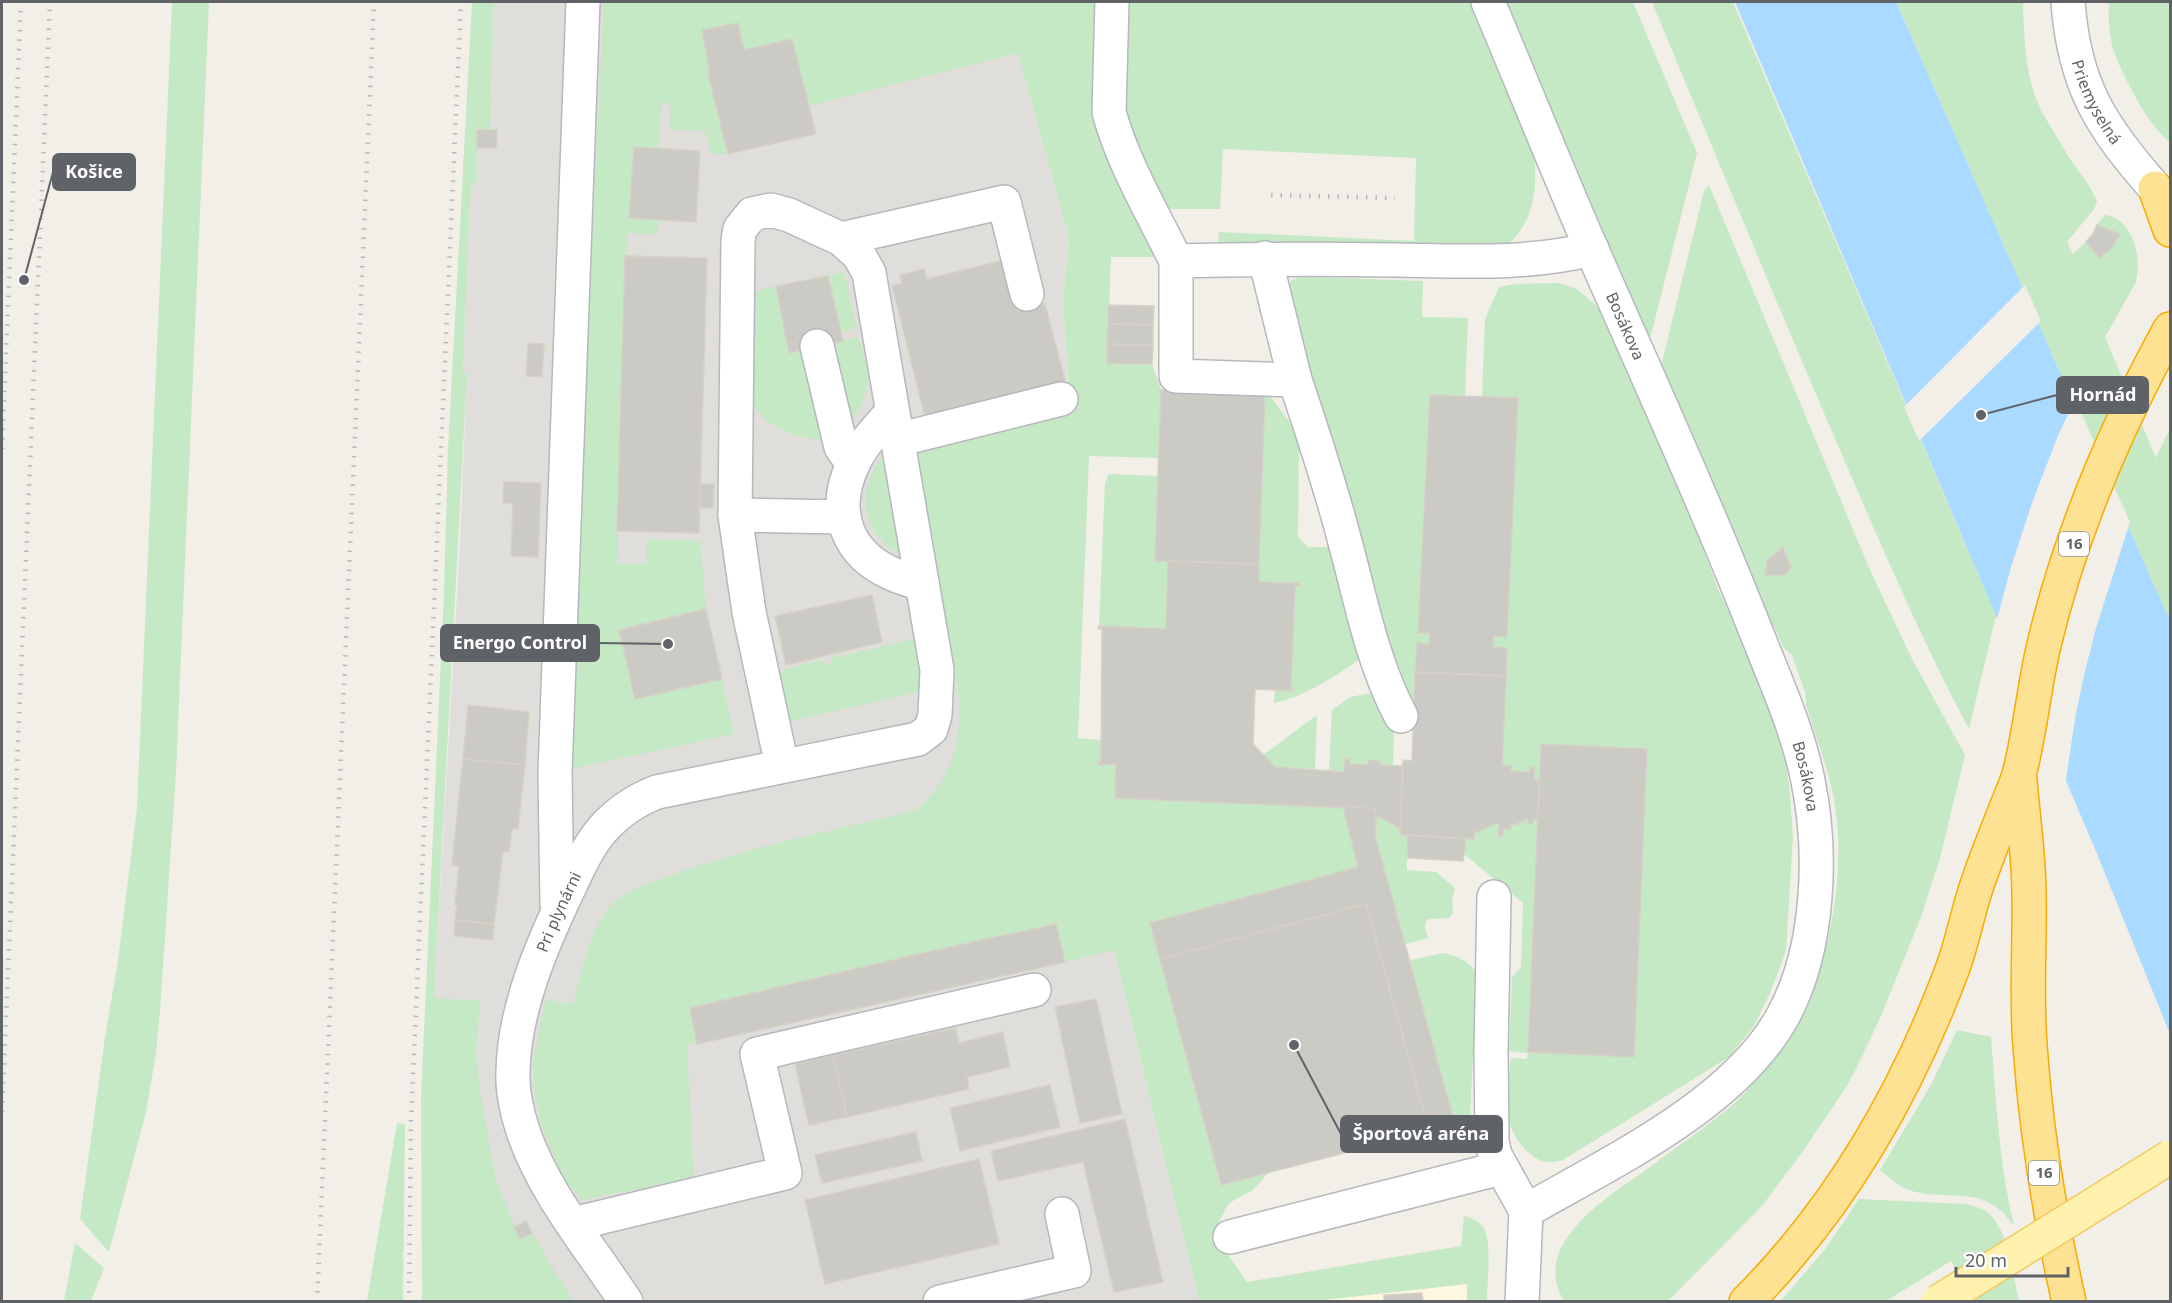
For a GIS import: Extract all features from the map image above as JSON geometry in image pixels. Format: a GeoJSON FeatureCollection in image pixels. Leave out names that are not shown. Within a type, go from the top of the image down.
{"type":"FeatureCollection","features":[{"type":"Feature","properties":{"kind":"highway"},"geometry":{"type":"LineString","coordinates":[[2163,190],[2170,230]]}},
{"type":"Feature","properties":{"kind":"highway","name":"16"},"geometry":{"type":"LineString","coordinates":[[2069,1302],[2039,1148],[2030,1043],[2027,962],[2030,893],[2020,773],[2044,648],[2070,556],[2125,415],[2170,329]]}},
{"type":"Feature","properties":{"kind":"highway"},"geometry":{"type":"LineString","coordinates":[[1746,1302],[1792,1251],[1854,1169],[1880,1127],[1908,1074],[1953,967],[1977,884],[2020,773]]}},
{"type":"Feature","properties":{"kind":"main road"},"geometry":{"type":"LineString","coordinates":[[1938,1302],[2170,1157]]}},
{"type":"Feature","properties":{"kind":"street"},"geometry":{"type":"LineString","coordinates":[[557,913],[555,773],[583,2]]}},
{"type":"Feature","properties":{"kind":"street"},"geometry":{"type":"LineString","coordinates":[[1112,2],[1109,112],[1113,129],[1176,261],[1176,376],[1295,380]]}},
{"type":"Feature","properties":{"kind":"street","name":"Bosákova"},"geometry":{"type":"LineString","coordinates":[[1488,2],[1592,249],[1736,580],[1798,736],[1809,784],[1815,831],[1816,874],[1806,956],[1794,994],[1767,1041],[1742,1069],[1697,1108],[1653,1137],[1526,1211]]}},
{"type":"Feature","properties":{"kind":"street","name":"Priemyselná"},"geometry":{"type":"LineString","coordinates":[[2071,8],[2076,61],[2097,111],[2110,133],[2163,190]]}},
{"type":"Feature","properties":{"kind":"street"},"geometry":{"type":"LineString","coordinates":[[841,239],[1004,202],[1028,294]]}},
{"type":"Feature","properties":{"kind":"street"},"geometry":{"type":"LineString","coordinates":[[782,766],[749,612],[735,515],[738,240],[740,229],[752,214],[771,210],[789,215],[841,239],[859,255],[869,273],[895,426],[922,584],[893,575],[869,558],[849,538],[843,517],[844,492],[853,464],[869,438],[895,426],[1061,399]]}},
{"type":"Feature","properties":{"kind":"street"},"geometry":{"type":"LineString","coordinates":[[1176,261],[1264,258],[1500,261],[1563,256],[1592,249]]}},
{"type":"Feature","properties":{"kind":"street"},"geometry":{"type":"LineString","coordinates":[[1264,258],[1295,380],[1334,498],[1377,661],[1401,716]]}},
{"type":"Feature","properties":{"kind":"street"},"geometry":{"type":"LineString","coordinates":[[818,346],[841,447],[853,464]]}},
{"type":"Feature","properties":{"kind":"street"},"geometry":{"type":"LineString","coordinates":[[735,515],[843,517]]}},
{"type":"Feature","properties":{"kind":"street","name":"Pri plynárni"},"geometry":{"type":"LineString","coordinates":[[627,1302],[573,1224],[542,1173],[524,1134],[517,1105],[513,1073],[518,1032],[529,985],[557,913],[585,854],[602,830],[633,804],[657,792],[918,739],[931,729],[935,715],[937,670],[922,584]]}},
{"type":"Feature","properties":{"kind":"street"},"geometry":{"type":"LineString","coordinates":[[1494,897],[1492,1142],[1501,1168],[1526,1211],[1524,1298]]}},
{"type":"Feature","properties":{"kind":"street"},"geometry":{"type":"LineString","coordinates":[[573,1224],[785,1173],[757,1054],[1034,990]]}},
{"type":"Feature","properties":{"kind":"street"},"geometry":{"type":"LineString","coordinates":[[1230,1237],[1501,1168]]}},
{"type":"Feature","properties":{"kind":"street"},"geometry":{"type":"LineString","coordinates":[[940,1302],[1074,1270],[1062,1214]]}},
{"type":"Feature","properties":{"kind":"shaded area"},"geometry":{"type":"Polygon","coordinates":[[[494,2],[1008,2],[1018,53],[1069,238],[1063,301],[1072,451],[1069,765],[1199,1301],[430,1302],[428,1101],[460,541],[467,374],[463,374],[471,182],[477,182],[477,130],[490,129],[494,2]]]}},
{"type":"Feature","properties":{"kind":"shaded area"},"geometry":{"type":"Polygon","coordinates":[[[1468,1284],[1467,1301],[1314,1301],[1468,1284]]]}},
{"type":"Feature","properties":{"kind":"green space"},"geometry":{"type":"Polygon","coordinates":[[[172,2],[209,2],[176,772],[156,1053],[146,1112],[109,1252],[80,1219],[118,961],[137,808],[172,2]]]}},
{"type":"Feature","properties":{"kind":"green space"},"geometry":{"type":"Polygon","coordinates":[[[472,2],[494,2],[490,130],[477,130],[477,182],[471,182],[463,373],[467,374],[434,998],[480,1001],[476,1054],[480,1091],[496,1181],[520,1239],[532,1233],[573,1301],[422,1302],[421,1098],[444,592],[448,449],[472,2]]]}},
{"type":"Feature","properties":{"kind":"green space"},"geometry":{"type":"Polygon","coordinates":[[[604,2],[1106,2],[1102,115],[1165,257],[1111,257],[1107,363],[1152,364],[1161,390],[1159,458],[1089,456],[1078,738],[1101,740],[1099,765],[1116,764],[1116,798],[1343,806],[1358,867],[1160,959],[1220,1184],[1269,1172],[1253,1190],[1229,1203],[1217,1226],[1227,1253],[1247,1282],[1461,1246],[1464,1216],[1480,1223],[1486,1235],[1488,1244],[1487,1301],[1467,1301],[1467,1284],[1314,1301],[1199,1301],[1114,950],[1065,962],[1055,924],[690,1008],[697,1044],[687,1044],[694,1178],[582,1200],[563,1178],[542,1126],[535,1098],[533,1062],[546,1000],[573,1004],[586,955],[600,920],[619,898],[626,894],[666,877],[727,857],[916,810],[931,796],[951,763],[959,727],[959,707],[958,688],[954,668],[951,668],[914,455],[920,448],[1070,409],[1063,301],[1069,238],[1018,53],[809,106],[792,39],[744,50],[738,23],[702,30],[710,74],[708,75],[728,154],[711,154],[705,131],[670,129],[671,103],[662,103],[658,148],[634,147],[629,218],[659,219],[657,235],[627,233],[617,563],[646,564],[647,539],[700,541],[706,609],[619,630],[635,699],[722,679],[734,734],[571,769],[604,2]]]}},
{"type":"Feature","properties":{"kind":"green space"},"geometry":{"type":"Polygon","coordinates":[[[1118,2],[1471,2],[1532,145],[1535,187],[1529,215],[1523,227],[1504,247],[1218,244],[1219,232],[1414,241],[1416,158],[1223,149],[1220,209],[1168,209],[1115,109],[1118,2]]]}},
{"type":"Feature","properties":{"kind":"green space"},"geometry":{"type":"Polygon","coordinates":[[[1503,2],[1633,2],[1697,153],[1649,343],[1553,114],[1503,2]]]}},
{"type":"Feature","properties":{"kind":"green space"},"geometry":{"type":"Polygon","coordinates":[[[1652,2],[1733,2],[1996,616],[1969,729],[1916,622],[1867,514],[1652,2]]]}},
{"type":"Feature","properties":{"kind":"green space"},"geometry":{"type":"Polygon","coordinates":[[[1896,2],[2023,2],[2026,57],[2036,97],[2047,121],[2097,201],[2094,209],[2067,242],[2073,254],[2086,242],[2101,257],[2113,246],[2120,234],[2097,225],[2105,215],[2123,224],[2134,241],[2138,262],[2136,282],[2105,337],[2156,458],[2170,428],[2170,621],[1896,2]]]}},
{"type":"Feature","properties":{"kind":"green space"},"geometry":{"type":"Polygon","coordinates":[[[2109,2],[2170,2],[2170,142],[2146,115],[2120,67],[2110,37],[2109,2]]]}},
{"type":"Feature","properties":{"kind":"green space"},"geometry":{"type":"Polygon","coordinates":[[[1709,185],[1870,570],[1913,661],[1965,755],[1940,858],[1921,917],[1881,1016],[1845,1089],[1803,1151],[1762,1206],[1668,1301],[1564,1301],[1556,1280],[1557,1260],[1566,1240],[1579,1223],[1596,1206],[1737,1101],[1794,1030],[1807,1008],[1822,964],[1836,896],[1838,828],[1835,806],[1826,768],[1806,705],[1805,692],[1792,655],[1783,647],[1775,628],[1758,601],[1750,582],[1746,562],[1661,366],[1704,191],[1709,185]]]}},
{"type":"Feature","properties":{"kind":"green space"},"geometry":{"type":"Polygon","coordinates":[[[844,272],[857,328],[841,332],[828,276],[844,272]]]}},
{"type":"Feature","properties":{"kind":"green space"},"geometry":{"type":"Polygon","coordinates":[[[1308,277],[1423,281],[1422,317],[1468,318],[1465,397],[1430,395],[1418,632],[1430,633],[1429,644],[1417,643],[1414,703],[1407,700],[1396,686],[1285,291],[1289,283],[1308,277]]]}},
{"type":"Feature","properties":{"kind":"green space"},"geometry":{"type":"Polygon","coordinates":[[[1559,283],[1577,289],[1599,308],[1683,496],[1718,589],[1759,675],[1784,749],[1793,837],[1786,951],[1754,1026],[1729,1057],[1563,1160],[1549,1162],[1534,1157],[1516,1138],[1506,1108],[1511,1058],[1527,1059],[1528,1053],[1509,1051],[1512,977],[1521,967],[1523,903],[1464,854],[1466,839],[1474,839],[1474,832],[1496,823],[1499,824],[1503,836],[1503,829],[1509,826],[1529,819],[1529,824],[1533,824],[1533,819],[1539,819],[1528,1052],[1634,1057],[1647,749],[1541,744],[1540,779],[1534,779],[1534,768],[1530,768],[1530,772],[1511,771],[1502,766],[1507,649],[1493,647],[1493,636],[1507,637],[1518,399],[1482,397],[1485,319],[1499,287],[1516,284],[1559,283]]]}},
{"type":"Feature","properties":{"kind":"green space"},"geometry":{"type":"Polygon","coordinates":[[[776,286],[789,352],[805,349],[826,441],[796,436],[783,430],[768,422],[752,403],[747,294],[776,286]]]}},
{"type":"Feature","properties":{"kind":"green space"},"geometry":{"type":"Polygon","coordinates":[[[859,337],[866,363],[868,383],[862,402],[848,426],[831,343],[859,337]]]}},
{"type":"Feature","properties":{"kind":"green space"},"geometry":{"type":"Polygon","coordinates":[[[1268,393],[1297,434],[1299,448],[1298,537],[1308,547],[1331,547],[1366,655],[1310,690],[1274,703],[1275,690],[1293,691],[1291,690],[1295,586],[1299,584],[1259,582],[1265,395],[1268,393]]]}},
{"type":"Feature","properties":{"kind":"green space"},"geometry":{"type":"Polygon","coordinates":[[[884,454],[907,559],[878,536],[866,513],[865,502],[869,482],[884,454]]]}},
{"type":"Feature","properties":{"kind":"green space"},"geometry":{"type":"Polygon","coordinates":[[[1109,474],[1158,476],[1155,561],[1168,561],[1166,629],[1099,626],[1105,483],[1109,474]]]}},
{"type":"Feature","properties":{"kind":"green space"},"geometry":{"type":"Polygon","coordinates":[[[915,639],[923,673],[924,691],[786,722],[774,672],[822,660],[823,665],[832,663],[831,658],[915,639]]]}},
{"type":"Feature","properties":{"kind":"green space"},"geometry":{"type":"Polygon","coordinates":[[[1376,692],[1394,728],[1393,766],[1380,765],[1380,761],[1369,760],[1368,765],[1349,764],[1349,759],[1345,759],[1344,772],[1329,770],[1332,710],[1350,697],[1376,692]]]}},
{"type":"Feature","properties":{"kind":"green space"},"geometry":{"type":"Polygon","coordinates":[[[1317,715],[1315,769],[1275,767],[1263,755],[1317,715]]]}},
{"type":"Feature","properties":{"kind":"green space"},"geometry":{"type":"Polygon","coordinates":[[[1377,817],[1381,817],[1407,835],[1407,870],[1436,872],[1455,888],[1452,899],[1453,913],[1449,918],[1426,921],[1425,928],[1428,938],[1405,944],[1376,840],[1377,817]]]}},
{"type":"Feature","properties":{"kind":"green space"},"geometry":{"type":"Polygon","coordinates":[[[1444,953],[1468,963],[1477,976],[1469,1139],[1460,1152],[1452,1124],[1455,1123],[1410,960],[1444,953]]]}},
{"type":"Feature","properties":{"kind":"green space"},"geometry":{"type":"Polygon","coordinates":[[[1957,1030],[1991,1037],[2001,1156],[2014,1226],[1992,1204],[1968,1196],[1927,1194],[1908,1190],[1880,1170],[1931,1085],[1957,1030]]]}},
{"type":"Feature","properties":{"kind":"green space"},"geometry":{"type":"Polygon","coordinates":[[[397,1123],[405,1124],[403,1301],[367,1301],[397,1123]]]}},
{"type":"Feature","properties":{"kind":"green space"},"geometry":{"type":"Polygon","coordinates":[[[1859,1199],[1965,1204],[1984,1210],[1994,1219],[2005,1240],[2019,1301],[1977,1301],[1951,1261],[1886,1301],[1795,1302],[1792,1300],[1780,1302],[1826,1248],[1859,1199]]]}},
{"type":"Feature","properties":{"kind":"green space"},"geometry":{"type":"Polygon","coordinates":[[[75,1243],[104,1268],[91,1301],[64,1301],[75,1243]]]}},
{"type":"Feature","properties":{"kind":"water"},"geometry":{"type":"Polygon","coordinates":[[[1735,2],[1896,2],[2170,621],[2170,1034],[2095,849],[1735,2]]]}},
{"type":"Feature","properties":{"kind":"pier"},"geometry":{"type":"Polygon","coordinates":[[[2025,285],[2041,321],[1919,441],[1904,407],[2025,285]]]}},
{"type":"Feature","properties":{"kind":"pier"},"geometry":{"type":"Polygon","coordinates":[[[2075,399],[2130,522],[2096,628],[2085,671],[2065,785],[1996,623],[2032,503],[2075,399]]]}},
{"type":"Feature","properties":{"kind":"building"},"geometry":{"type":"Polygon","coordinates":[[[738,23],[744,50],[792,39],[816,134],[728,154],[708,74],[710,74],[702,30],[738,23]]]}},
{"type":"Feature","properties":{"kind":"building"},"geometry":{"type":"Polygon","coordinates":[[[477,130],[497,130],[496,148],[477,148],[477,130]]]}},
{"type":"Feature","properties":{"kind":"building"},"geometry":{"type":"Polygon","coordinates":[[[634,147],[700,151],[696,222],[629,218],[634,147]]]}},
{"type":"Feature","properties":{"kind":"building"},"geometry":{"type":"Polygon","coordinates":[[[2097,225],[2120,234],[2113,246],[2100,258],[2086,242],[2097,225]]]}},
{"type":"Feature","properties":{"kind":"building"},"geometry":{"type":"Polygon","coordinates":[[[625,256],[707,258],[699,533],[617,531],[625,256]]]}},
{"type":"Feature","properties":{"kind":"building"},"geometry":{"type":"Polygon","coordinates":[[[1005,260],[1018,311],[1045,304],[1066,384],[926,421],[892,286],[902,283],[900,275],[924,269],[927,279],[1005,260]]]}},
{"type":"Feature","properties":{"kind":"building"},"geometry":{"type":"Polygon","coordinates":[[[828,276],[843,341],[789,353],[776,286],[828,276]]]}},
{"type":"Feature","properties":{"kind":"building"},"geometry":{"type":"Polygon","coordinates":[[[1108,305],[1154,306],[1153,325],[1108,324],[1108,305]]]}},
{"type":"Feature","properties":{"kind":"building"},"geometry":{"type":"Polygon","coordinates":[[[1108,324],[1153,325],[1153,345],[1107,344],[1108,324]]]}},
{"type":"Feature","properties":{"kind":"building"},"geometry":{"type":"Polygon","coordinates":[[[528,343],[544,344],[542,377],[526,376],[528,343]]]}},
{"type":"Feature","properties":{"kind":"building"},"geometry":{"type":"Polygon","coordinates":[[[1107,344],[1153,345],[1152,364],[1107,363],[1107,344]]]}},
{"type":"Feature","properties":{"kind":"building"},"geometry":{"type":"Polygon","coordinates":[[[1161,390],[1265,395],[1259,564],[1155,561],[1161,390]]]}},
{"type":"Feature","properties":{"kind":"building"},"geometry":{"type":"Polygon","coordinates":[[[1430,395],[1518,398],[1507,637],[1493,636],[1493,647],[1507,648],[1506,676],[1415,672],[1417,643],[1429,644],[1430,633],[1418,633],[1430,395]]]}},
{"type":"Feature","properties":{"kind":"building"},"geometry":{"type":"Polygon","coordinates":[[[504,482],[541,483],[538,557],[511,556],[513,503],[503,503],[504,482]]]}},
{"type":"Feature","properties":{"kind":"building"},"geometry":{"type":"Polygon","coordinates":[[[700,484],[714,484],[713,508],[700,508],[700,484]]]}},
{"type":"Feature","properties":{"kind":"building"},"geometry":{"type":"Polygon","coordinates":[[[1783,547],[1791,568],[1784,575],[1765,575],[1767,561],[1783,547]]]}},
{"type":"Feature","properties":{"kind":"building"},"geometry":{"type":"Polygon","coordinates":[[[1168,561],[1259,564],[1259,582],[1299,583],[1299,586],[1295,586],[1291,690],[1293,691],[1255,689],[1253,744],[1275,767],[1344,772],[1345,759],[1350,759],[1349,764],[1368,765],[1368,760],[1380,761],[1380,765],[1403,766],[1400,829],[1381,817],[1377,817],[1376,825],[1375,809],[1115,798],[1116,764],[1099,765],[1098,762],[1101,762],[1102,629],[1098,629],[1099,626],[1166,629],[1168,561]]]}},
{"type":"Feature","properties":{"kind":"building"},"geometry":{"type":"Polygon","coordinates":[[[872,595],[882,642],[786,665],[775,616],[872,595]]]}},
{"type":"Feature","properties":{"kind":"building"},"geometry":{"type":"Polygon","coordinates":[[[706,609],[722,679],[635,699],[619,630],[706,609]]]}},
{"type":"Feature","properties":{"kind":"building"},"geometry":{"type":"Polygon","coordinates":[[[1415,672],[1506,676],[1502,766],[1511,766],[1511,771],[1530,772],[1530,768],[1535,767],[1534,779],[1540,779],[1539,819],[1533,819],[1533,824],[1528,824],[1529,819],[1526,819],[1515,825],[1511,824],[1511,829],[1503,829],[1503,836],[1498,836],[1499,824],[1496,823],[1474,832],[1474,839],[1400,835],[1403,760],[1412,761],[1415,672]]]}},
{"type":"Feature","properties":{"kind":"building"},"geometry":{"type":"Polygon","coordinates":[[[468,705],[529,712],[525,765],[463,759],[468,705]]]}},
{"type":"Feature","properties":{"kind":"building"},"geometry":{"type":"Polygon","coordinates":[[[1541,744],[1647,749],[1634,1057],[1528,1052],[1541,744]]]}},
{"type":"Feature","properties":{"kind":"building"},"geometry":{"type":"Polygon","coordinates":[[[463,759],[525,765],[518,829],[512,828],[509,852],[503,851],[494,924],[455,920],[459,866],[452,865],[463,759]]]}},
{"type":"Feature","properties":{"kind":"building"},"geometry":{"type":"Polygon","coordinates":[[[1343,806],[1375,809],[1376,840],[1455,1124],[1429,1131],[1366,904],[1160,959],[1150,923],[1358,867],[1343,806]]]}},
{"type":"Feature","properties":{"kind":"building"},"geometry":{"type":"Polygon","coordinates":[[[1407,835],[1466,839],[1463,861],[1408,858],[1407,835]]]}},
{"type":"Feature","properties":{"kind":"building"},"geometry":{"type":"Polygon","coordinates":[[[1366,904],[1429,1131],[1221,1185],[1160,959],[1366,904]]]}},
{"type":"Feature","properties":{"kind":"building"},"geometry":{"type":"Polygon","coordinates":[[[455,920],[494,924],[493,940],[454,936],[455,920]]]}},
{"type":"Feature","properties":{"kind":"building"},"geometry":{"type":"Polygon","coordinates":[[[1056,924],[1065,962],[697,1044],[690,1008],[1056,924]]]}},
{"type":"Feature","properties":{"kind":"building"},"geometry":{"type":"Polygon","coordinates":[[[1096,999],[1122,1114],[1080,1123],[1055,1007],[1096,999]]]}},
{"type":"Feature","properties":{"kind":"building"},"geometry":{"type":"Polygon","coordinates":[[[956,1028],[959,1043],[1003,1032],[1010,1067],[967,1077],[969,1089],[847,1117],[833,1055],[956,1028]]]}},
{"type":"Feature","properties":{"kind":"building"},"geometry":{"type":"Polygon","coordinates":[[[833,1055],[847,1117],[809,1125],[795,1064],[833,1055]]]}},
{"type":"Feature","properties":{"kind":"building"},"geometry":{"type":"Polygon","coordinates":[[[1050,1085],[1060,1127],[960,1151],[950,1108],[1050,1085]]]}},
{"type":"Feature","properties":{"kind":"building"},"geometry":{"type":"Polygon","coordinates":[[[1125,1119],[1163,1282],[1114,1292],[1083,1162],[998,1181],[991,1151],[1125,1119]]]}},
{"type":"Feature","properties":{"kind":"building"},"geometry":{"type":"Polygon","coordinates":[[[916,1132],[922,1161],[822,1183],[815,1155],[916,1132]]]}},
{"type":"Feature","properties":{"kind":"building"},"geometry":{"type":"Polygon","coordinates":[[[979,1159],[999,1244],[825,1284],[805,1200],[979,1159]]]}},
{"type":"Feature","properties":{"kind":"building"},"geometry":{"type":"Polygon","coordinates":[[[526,1221],[532,1233],[520,1239],[514,1227],[526,1221]]]}},
{"type":"Feature","properties":{"kind":"building"},"geometry":{"type":"Polygon","coordinates":[[[1422,1293],[1423,1302],[1384,1302],[1384,1295],[1422,1293]]]}},
{"type":"Feature","properties":{"kind":"railway"},"geometry":{"type":"LineString","coordinates":[[2,449],[21,2]]}},
{"type":"Feature","properties":{"kind":"railway"},"geometry":{"type":"LineString","coordinates":[[2,1112],[50,2]]}},
{"type":"Feature","properties":{"kind":"railway"},"geometry":{"type":"LineString","coordinates":[[317,1302],[374,2]]}},
{"type":"Feature","properties":{"kind":"railway"},"geometry":{"type":"LineString","coordinates":[[409,1302],[411,1121],[461,2]]}},
{"type":"Feature","properties":{"kind":"railway"},"geometry":{"type":"LineString","coordinates":[[1271,195],[1395,198]]}},
{"type":"Feature","properties":{"kind":"place","name":"Košice"},"geometry":{"type":"Point","coordinates":[24,280]}},
{"type":"Feature","properties":{"kind":"place","name":"Hornád"},"geometry":{"type":"Point","coordinates":[1981,415]}},
{"type":"Feature","properties":{"kind":"place","name":"Energo Control"},"geometry":{"type":"Point","coordinates":[668,644]}},
{"type":"Feature","properties":{"kind":"place","name":"Športová aréna"},"geometry":{"type":"Point","coordinates":[1294,1045]}}]}
